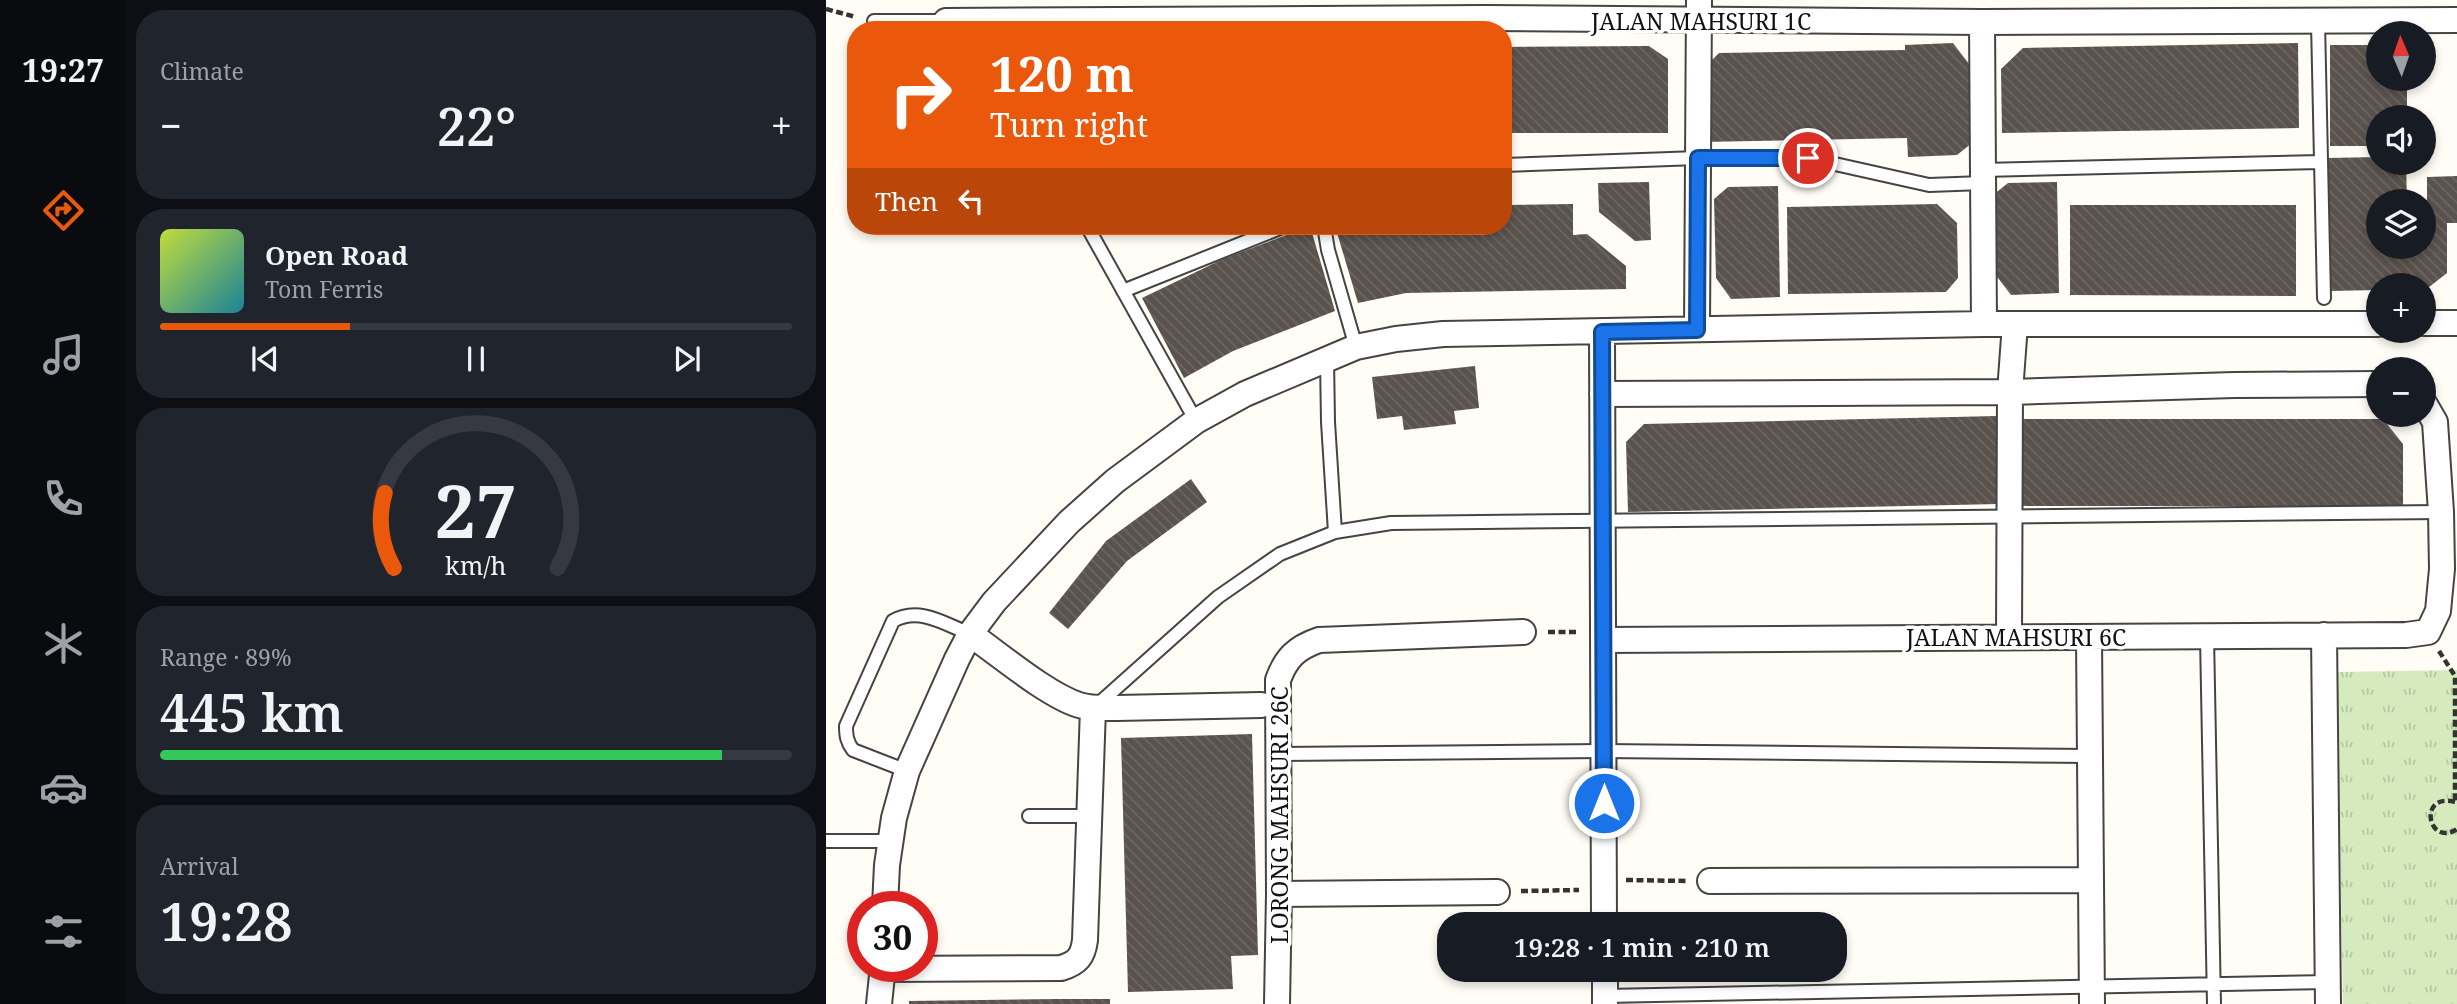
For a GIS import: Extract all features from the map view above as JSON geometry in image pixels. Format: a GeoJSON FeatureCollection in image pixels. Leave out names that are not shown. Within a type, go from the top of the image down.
{"type":"FeatureCollection","features":[{"type":"Feature","properties":{"kind":"street","name":"JALAN MAHSURI 1C"},"geometry":{"type":"LineString","coordinates":[[1420,21],[1699,10],[1982,22],[2457,20]]}},
{"type":"Feature","properties":{"kind":"street"},"geometry":{"type":"LineString","coordinates":[[1697,330],[1699,10]]}},
{"type":"Feature","properties":{"kind":"street"},"geometry":{"type":"LineString","coordinates":[[1982,22],[1984,324]]}},
{"type":"Feature","properties":{"kind":"street"},"geometry":{"type":"LineString","coordinates":[[2436,323],[2457,323]]}},
{"type":"Feature","properties":{"kind":"street"},"geometry":{"type":"LineString","coordinates":[[886,891],[894,818],[907,771],[957,659],[970,634],[994,601],[1069,522],[1115,481],[1196,421],[1245,394],[1356,347],[1443,334],[1984,324],[2366,324]]}},
{"type":"Feature","properties":{"kind":"street"},"geometry":{"type":"LineString","coordinates":[[2009,637],[2010,392],[2015,324]]}},
{"type":"Feature","properties":{"kind":"street"},"geometry":{"type":"LineString","coordinates":[[1602,332],[1604,912]]}},
{"type":"Feature","properties":{"kind":"street"},"geometry":{"type":"LineString","coordinates":[[1602,394],[2010,392],[2366,384]]}},
{"type":"Feature","properties":{"kind":"street"},"geometry":{"type":"LineString","coordinates":[[2428,632],[2438,611],[2442,569],[2435,427]]}},
{"type":"Feature","properties":{"kind":"street","name":"LORONG MAHSURI 26C"},"geometry":{"type":"LineString","coordinates":[[1277,1004],[1280,754],[1278,680],[1290,655],[1302,646],[1319,640],[1523,632]]}},
{"type":"Feature","properties":{"kind":"street","name":"JALAN MAHSURI 6C"},"geometry":{"type":"LineString","coordinates":[[1603,636],[2089,637],[2406,635],[2428,632]]}},
{"type":"Feature","properties":{"kind":"street"},"geometry":{"type":"LineString","coordinates":[[970,634],[1059,696],[1079,705],[1093,708],[1261,705]]}},
{"type":"Feature","properties":{"kind":"street"},"geometry":{"type":"LineString","coordinates":[[2325,635],[2328,993]]}},
{"type":"Feature","properties":{"kind":"street"},"geometry":{"type":"LineString","coordinates":[[2089,637],[2092,995]]}},
{"type":"Feature","properties":{"kind":"street"},"geometry":{"type":"LineString","coordinates":[[938,968],[1061,968],[1075,964],[1083,953],[1093,708]]}},
{"type":"Feature","properties":{"kind":"street"},"geometry":{"type":"LineString","coordinates":[[1710,881],[2091,880]]}},
{"type":"Feature","properties":{"kind":"street"},"geometry":{"type":"LineString","coordinates":[[1279,894],[1497,892]]}},
{"type":"Feature","properties":{"kind":"street"},"geometry":{"type":"LineString","coordinates":[[879,1004],[881,982]]}},
{"type":"Feature","properties":{"kind":"street"},"geometry":{"type":"LineString","coordinates":[[1605,982],[1605,1000]]}},
{"type":"Feature","properties":{"kind":"lane"},"geometry":{"type":"LineString","coordinates":[[2318,22],[2324,298]]}},
{"type":"Feature","properties":{"kind":"lane"},"geometry":{"type":"LineString","coordinates":[[1512,165],[1698,158],[1808,158],[1929,185],[1983,176],[2321,162]]}},
{"type":"Feature","properties":{"kind":"lane"},"geometry":{"type":"LineString","coordinates":[[1092,235],[1196,421]]}},
{"type":"Feature","properties":{"kind":"lane"},"geometry":{"type":"LineString","coordinates":[[1123,291],[1263,235]]}},
{"type":"Feature","properties":{"kind":"lane"},"geometry":{"type":"LineString","coordinates":[[1326,235],[1356,347]]}},
{"type":"Feature","properties":{"kind":"lane"},"geometry":{"type":"LineString","coordinates":[[1327,359],[1335,532]]}},
{"type":"Feature","properties":{"kind":"lane"},"geometry":{"type":"LineString","coordinates":[[1093,708],[1218,597],[1280,554],[1335,532],[1391,523],[2441,512]]}},
{"type":"Feature","properties":{"kind":"lane"},"geometry":{"type":"LineString","coordinates":[[907,771],[853,750],[846,735],[846,726],[893,621],[903,615],[925,616],[970,634]]}},
{"type":"Feature","properties":{"kind":"lane"},"geometry":{"type":"LineString","coordinates":[[2207,636],[2214,1004]]}},
{"type":"Feature","properties":{"kind":"lane"},"geometry":{"type":"LineString","coordinates":[[1280,754],[1603,751],[2090,756]]}},
{"type":"Feature","properties":{"kind":"lane"},"geometry":{"type":"LineString","coordinates":[[1029,816],[1090,816]]}},
{"type":"Feature","properties":{"kind":"lane"},"geometry":{"type":"LineString","coordinates":[[826,841],[890,841]]}},
{"type":"Feature","properties":{"kind":"lane"},"geometry":{"type":"LineString","coordinates":[[1605,1000],[2092,995],[2213,985],[2328,993]]}},
{"type":"Feature","properties":{"kind":"path"},"geometry":{"type":"LineString","coordinates":[[826,9],[870,21]]}},
{"type":"Feature","properties":{"kind":"path"},"geometry":{"type":"LineString","coordinates":[[1523,632],[1603,636]]}},
{"type":"Feature","properties":{"kind":"path"},"geometry":{"type":"LineString","coordinates":[[2428,632],[2455,676],[2456,803],[2446,800],[2437,803],[2431,811],[2430,820],[2435,829],[2443,833],[2457,830]]}},
{"type":"Feature","properties":{"kind":"path"},"geometry":{"type":"LineString","coordinates":[[1497,892],[1710,881]]}},
{"type":"Feature","properties":{"kind":"green space"},"geometry":{"type":"Polygon","coordinates":[[[2457,670],[2457,1004],[2343,1004],[2337,672],[2457,670]]]}},
{"type":"Feature","properties":{"kind":"building"},"geometry":{"type":"Polygon","coordinates":[[[1953,43],[1969,64],[1972,143],[1957,155],[1908,157],[1907,138],[1702,142],[1701,71],[1719,53],[1905,50],[1905,45],[1953,43]]]}},
{"type":"Feature","properties":{"kind":"building"},"geometry":{"type":"Polygon","coordinates":[[[2298,43],[2299,128],[2002,133],[2001,69],[2023,48],[2298,43]]]}},
{"type":"Feature","properties":{"kind":"building"},"geometry":{"type":"Polygon","coordinates":[[[2330,45],[2366,45],[2366,91],[2407,91],[2407,105],[2366,105],[2366,146],[2330,146],[2330,45]]]}},
{"type":"Feature","properties":{"kind":"building"},"geometry":{"type":"Polygon","coordinates":[[[1649,46],[1668,59],[1668,133],[1512,133],[1512,47],[1649,46]]]}},
{"type":"Feature","properties":{"kind":"building"},"geometry":{"type":"Polygon","coordinates":[[[2366,157],[2366,175],[2406,175],[2407,189],[2366,189],[2366,259],[2436,259],[2436,189],[2427,189],[2427,177],[2457,176],[2457,223],[2447,223],[2447,273],[2436,282],[2436,273],[2366,273],[2366,290],[2330,291],[2328,158],[2366,157]]]}},
{"type":"Feature","properties":{"kind":"building"},"geometry":{"type":"Polygon","coordinates":[[[1649,182],[1651,240],[1635,241],[1599,212],[1598,183],[1649,182]]]}},
{"type":"Feature","properties":{"kind":"building"},"geometry":{"type":"Polygon","coordinates":[[[2057,182],[2059,293],[2011,295],[1995,274],[1993,195],[2008,183],[2057,182]]]}},
{"type":"Feature","properties":{"kind":"building"},"geometry":{"type":"Polygon","coordinates":[[[1778,186],[1780,297],[1731,299],[1716,278],[1714,199],[1728,187],[1778,186]]]}},
{"type":"Feature","properties":{"kind":"building"},"geometry":{"type":"Polygon","coordinates":[[[1573,204],[1573,235],[1587,234],[1626,266],[1626,289],[1406,293],[1358,303],[1338,235],[1512,235],[1512,205],[1573,204]]]}},
{"type":"Feature","properties":{"kind":"building"},"geometry":{"type":"Polygon","coordinates":[[[1937,204],[1957,223],[1958,278],[1946,292],[1788,294],[1787,207],[1937,204]]]}},
{"type":"Feature","properties":{"kind":"building"},"geometry":{"type":"Polygon","coordinates":[[[2070,205],[2296,205],[2296,296],[2070,295],[2070,205]]]}},
{"type":"Feature","properties":{"kind":"building"},"geometry":{"type":"Polygon","coordinates":[[[1286,235],[1313,235],[1335,311],[1233,351],[1184,378],[1142,298],[1223,259],[1286,235]]]}},
{"type":"Feature","properties":{"kind":"building"},"geometry":{"type":"Polygon","coordinates":[[[1475,366],[1479,408],[1454,411],[1456,424],[1404,430],[1402,416],[1377,419],[1372,377],[1475,366]]]}},
{"type":"Feature","properties":{"kind":"building"},"geometry":{"type":"Polygon","coordinates":[[[1997,416],[1999,504],[1628,512],[1626,442],[1644,424],[1997,416]]]}},
{"type":"Feature","properties":{"kind":"building"},"geometry":{"type":"Polygon","coordinates":[[[2015,419],[2366,419],[2366,427],[2389,427],[2403,444],[2403,506],[2015,506],[2015,419]]]}},
{"type":"Feature","properties":{"kind":"building"},"geometry":{"type":"Polygon","coordinates":[[[1191,479],[1207,502],[1127,561],[1068,629],[1049,613],[1106,541],[1191,479]]]}},
{"type":"Feature","properties":{"kind":"building"},"geometry":{"type":"Polygon","coordinates":[[[1252,734],[1258,955],[1231,956],[1233,989],[1128,992],[1121,738],[1252,734]]]}},
{"type":"Feature","properties":{"kind":"building"},"geometry":{"type":"Polygon","coordinates":[[[1110,999],[1110,1004],[909,1004],[909,1001],[1110,999]]]}},
{"type":"Feature","properties":{"kind":"route"},"geometry":{"type":"LineString","coordinates":[[1604,803],[1602,332],[1697,330],[1698,158],[1808,158]]}}]}
